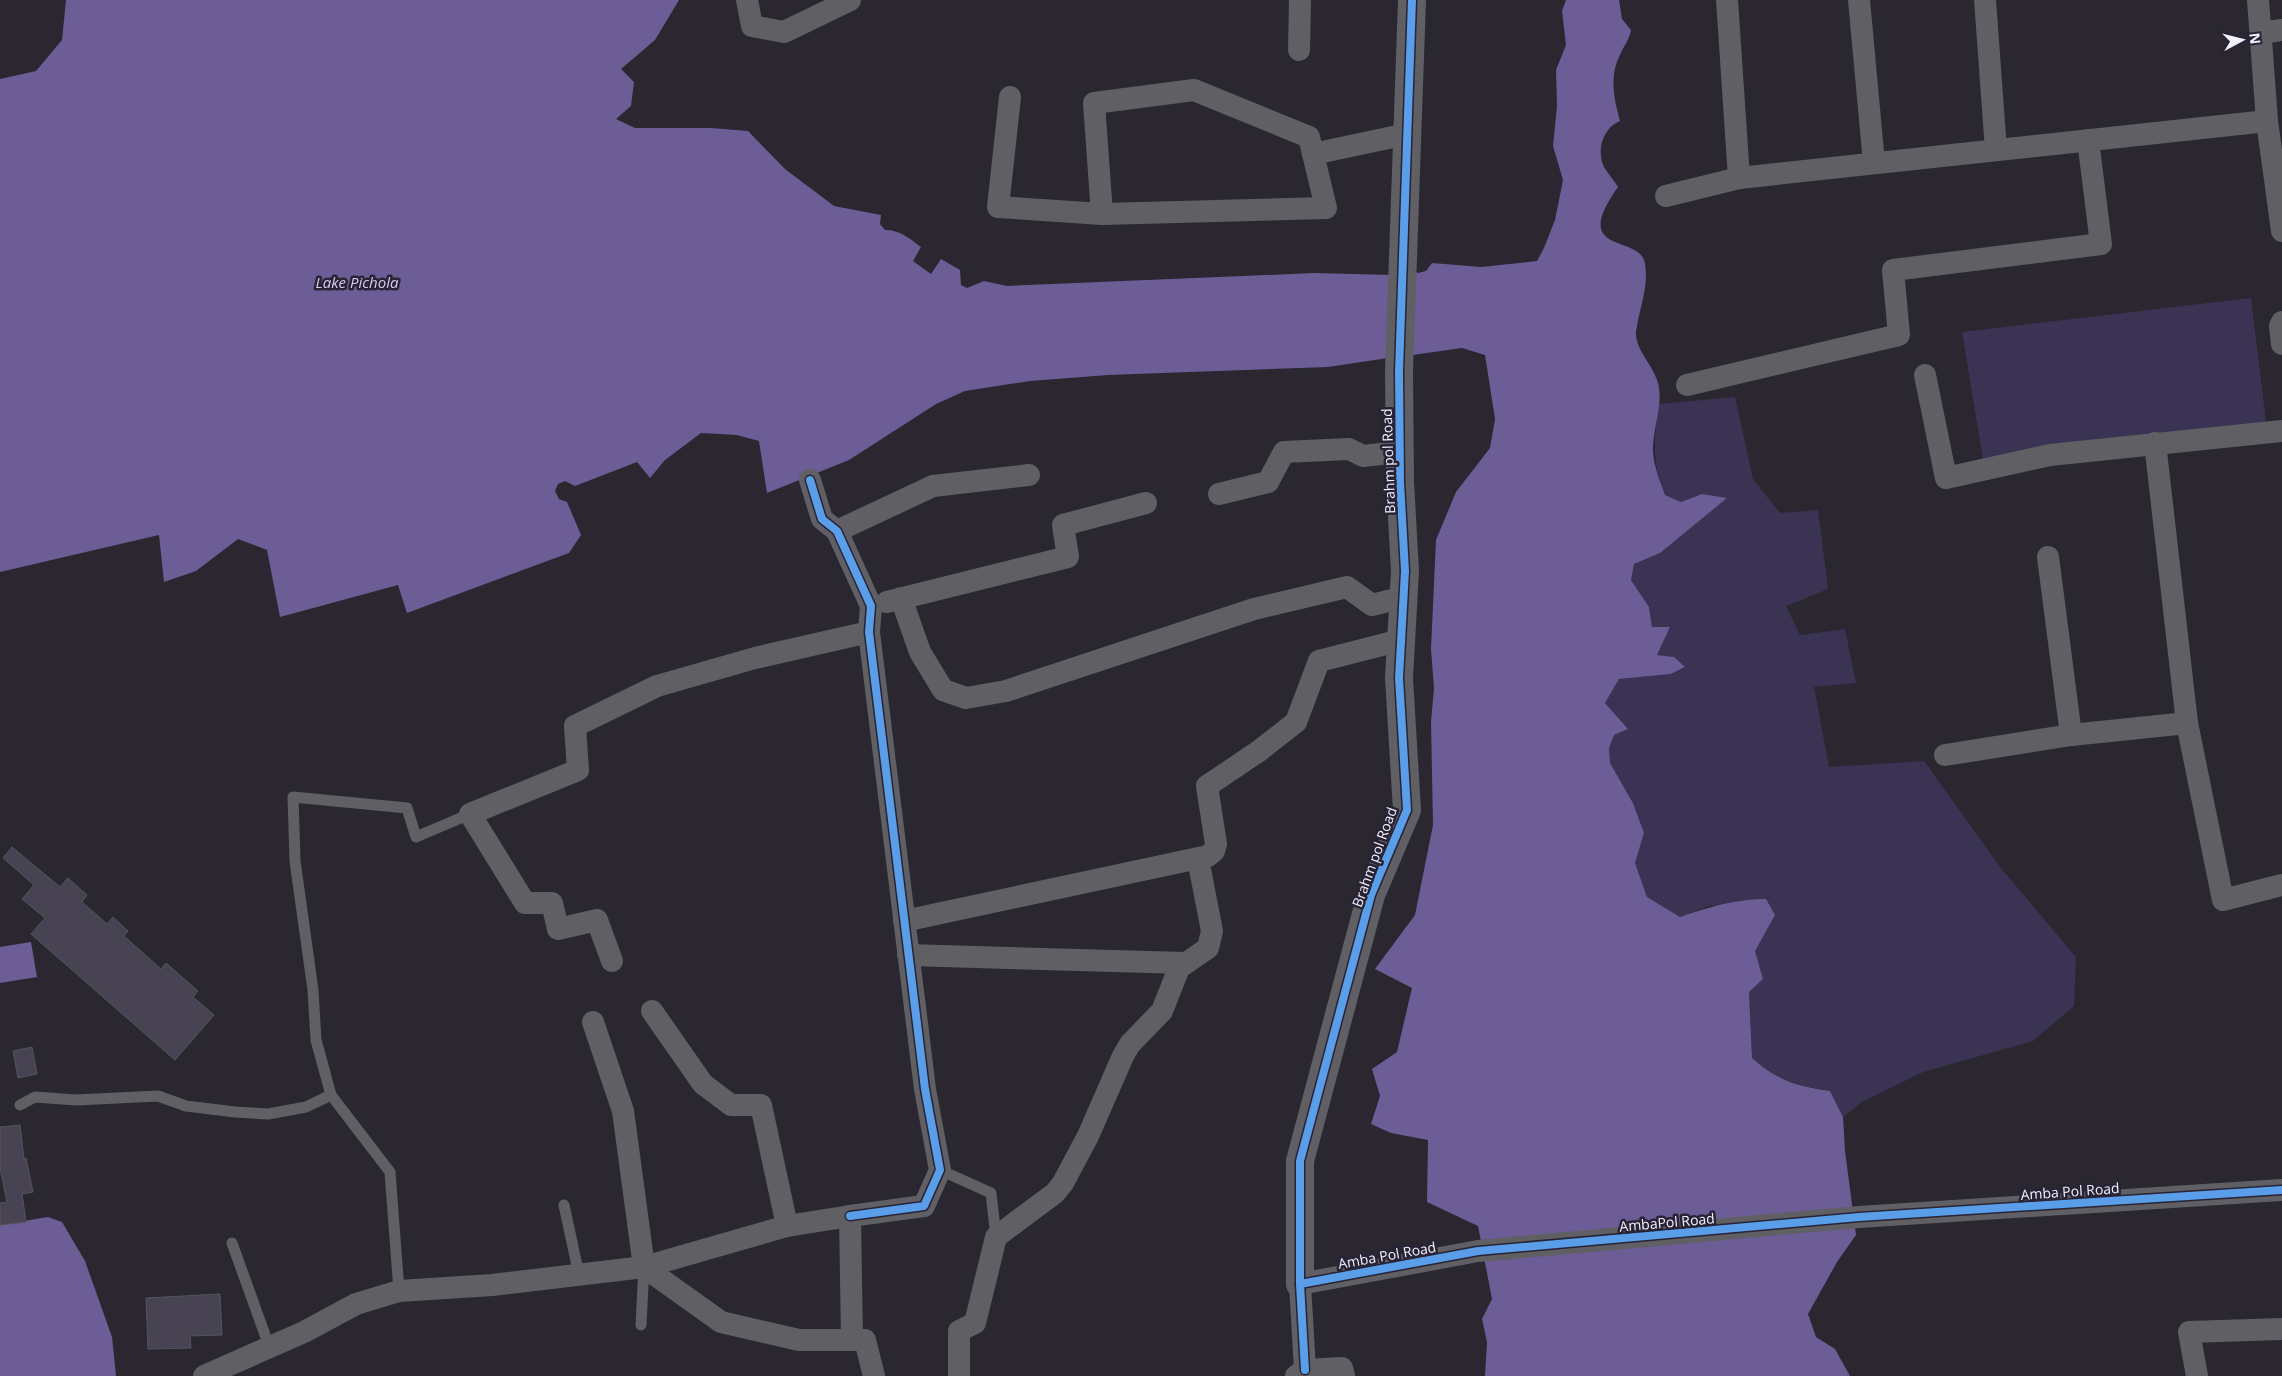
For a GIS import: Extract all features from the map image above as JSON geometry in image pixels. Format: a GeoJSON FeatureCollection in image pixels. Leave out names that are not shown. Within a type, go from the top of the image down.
{"type":"FeatureCollection","features":[{"type":"Feature","properties":{"kind":"street"},"geometry":{"type":"LineString","coordinates":[[747,0],[752,26],[784,32],[850,0]]}},
{"type":"Feature","properties":{"kind":"street"},"geometry":{"type":"LineString","coordinates":[[1299,50],[1300,0]]}},
{"type":"Feature","properties":{"kind":"street","name":"Brahm pol Road"},"geometry":{"type":"LineString","coordinates":[[1300,1284],[1300,1161],[1372,895],[1407,810],[1399,678],[1405,571],[1399,452],[1398,371],[1412,0]]}},
{"type":"Feature","properties":{"kind":"street"},"geometry":{"type":"LineString","coordinates":[[1727,0],[1739,178]]}},
{"type":"Feature","properties":{"kind":"street"},"geometry":{"type":"LineString","coordinates":[[1858,0],[1874,163]]}},
{"type":"Feature","properties":{"kind":"street"},"geometry":{"type":"LineString","coordinates":[[1984,0],[1996,150]]}},
{"type":"Feature","properties":{"kind":"street"},"geometry":{"type":"LineString","coordinates":[[2258,0],[2271,32],[2267,121],[2282,232]]}},
{"type":"Feature","properties":{"kind":"street"},"geometry":{"type":"LineString","coordinates":[[1010,97],[998,207],[1102,214],[1326,208],[1309,137],[1194,90],[1094,103],[1102,214]]}},
{"type":"Feature","properties":{"kind":"street"},"geometry":{"type":"LineString","coordinates":[[1666,196],[1739,178],[2267,121]]}},
{"type":"Feature","properties":{"kind":"street"},"geometry":{"type":"LineString","coordinates":[[1313,154],[1407,134]]}},
{"type":"Feature","properties":{"kind":"street"},"geometry":{"type":"LineString","coordinates":[[1687,385],[1900,334],[1893,270],[2101,244],[2088,140]]}},
{"type":"Feature","properties":{"kind":"street"},"geometry":{"type":"LineString","coordinates":[[2282,322],[2280,326],[2282,344]]}},
{"type":"Feature","properties":{"kind":"street"},"geometry":{"type":"LineString","coordinates":[[1926,374],[1946,478],[2050,455],[2282,431]]}},
{"type":"Feature","properties":{"kind":"street"},"geometry":{"type":"LineString","coordinates":[[2155,443],[2188,723],[2223,900],[2282,886]]}},
{"type":"Feature","properties":{"kind":"street"},"geometry":{"type":"LineString","coordinates":[[1219,494],[1268,482],[1284,452],[1349,449],[1363,456],[1399,452]]}},
{"type":"Feature","properties":{"kind":"street"},"geometry":{"type":"LineString","coordinates":[[837,531],[933,486],[1029,475]]}},
{"type":"Feature","properties":{"kind":"street"},"geometry":{"type":"LineString","coordinates":[[204,1376],[268,1346],[304,1332],[356,1304],[399,1291],[492,1285],[644,1267],[787,1226],[924,1206],[940,1170],[924,1089],[869,632],[871,606],[837,531],[822,519],[810,480]]}},
{"type":"Feature","properties":{"kind":"street"},"geometry":{"type":"LineString","coordinates":[[871,606],[1068,557],[1063,525],[1146,503]]}},
{"type":"Feature","properties":{"kind":"street"},"geometry":{"type":"LineString","coordinates":[[2048,557],[2071,736]]}},
{"type":"Feature","properties":{"kind":"street"},"geometry":{"type":"LineString","coordinates":[[900,598],[920,652],[942,690],[966,698],[1006,691],[1254,609],[1347,587],[1372,605],[1404,597]]}},
{"type":"Feature","properties":{"kind":"street"},"geometry":{"type":"LineString","coordinates":[[612,960],[597,920],[558,929],[552,903],[525,903],[470,814],[578,770],[575,726],[656,686],[755,658],[869,632]]}},
{"type":"Feature","properties":{"kind":"street"},"geometry":{"type":"LineString","coordinates":[[904,921],[1198,859],[1214,851],[1216,844],[1207,786],[1259,751],[1296,722],[1319,661],[1401,640]]}},
{"type":"Feature","properties":{"kind":"street"},"geometry":{"type":"LineString","coordinates":[[1945,755],[2071,736],[2188,723]]}},
{"type":"Feature","properties":{"kind":"street"},"geometry":{"type":"LineString","coordinates":[[959,1376],[959,1331],[975,1323],[996,1238],[1054,1193],[1063,1183],[1088,1136],[1122,1056],[1130,1044],[1159,1015],[1175,974],[1184,963],[1208,948],[1212,931],[1198,859]]}},
{"type":"Feature","properties":{"kind":"street"},"geometry":{"type":"LineString","coordinates":[[908,955],[1184,963]]}},
{"type":"Feature","properties":{"kind":"street"},"geometry":{"type":"LineString","coordinates":[[652,1011],[704,1084],[731,1105],[761,1105],[787,1226]]}},
{"type":"Feature","properties":{"kind":"street"},"geometry":{"type":"LineString","coordinates":[[593,1022],[623,1111],[644,1267],[721,1322],[798,1340],[864,1340],[874,1376]]}},
{"type":"Feature","properties":{"kind":"street","name":"Amba Pol Road"},"geometry":{"type":"LineString","coordinates":[[1859,1217],[2282,1190]]}},
{"type":"Feature","properties":{"kind":"street"},"geometry":{"type":"LineString","coordinates":[[850,1216],[852,1340]]}},
{"type":"Feature","properties":{"kind":"street","name":"AmbaPol Road"},"geometry":{"type":"LineString","coordinates":[[1478,1251],[1859,1217]]}},
{"type":"Feature","properties":{"kind":"street","name":"Amba Pol Road"},"geometry":{"type":"LineString","coordinates":[[1300,1284],[1478,1251]]}},
{"type":"Feature","properties":{"kind":"street"},"geometry":{"type":"LineString","coordinates":[[1300,1284],[1301,1373],[1342,1368],[1344,1376]]}},
{"type":"Feature","properties":{"kind":"street"},"geometry":{"type":"LineString","coordinates":[[2196,1376],[2189,1332],[2282,1329]]}},
{"type":"Feature","properties":{"kind":"lane"},"geometry":{"type":"LineString","coordinates":[[399,1291],[390,1172],[331,1095],[316,1040],[312,990],[295,861],[293,797],[407,808],[416,837],[470,814]]}},
{"type":"Feature","properties":{"kind":"lane"},"geometry":{"type":"LineString","coordinates":[[20,1105],[35,1097],[76,1100],[158,1096],[186,1106],[268,1114],[306,1107],[331,1095]]}},
{"type":"Feature","properties":{"kind":"lane"},"geometry":{"type":"LineString","coordinates":[[940,1170],[992,1193],[996,1238]]}},
{"type":"Feature","properties":{"kind":"lane"},"geometry":{"type":"LineString","coordinates":[[564,1205],[579,1275]]}},
{"type":"Feature","properties":{"kind":"lane"},"geometry":{"type":"LineString","coordinates":[[232,1243],[268,1346]]}},
{"type":"Feature","properties":{"kind":"lane"},"geometry":{"type":"LineString","coordinates":[[641,1326],[644,1267]]}},
{"type":"Feature","properties":{"kind":"shaded area"},"geometry":{"type":"Polygon","coordinates":[[[2251,298],[2266,422],[1983,459],[1962,332],[2251,298]]]}},
{"type":"Feature","properties":{"kind":"shaded area"},"geometry":{"type":"Polygon","coordinates":[[[1735,397],[1753,479],[1780,513],[1818,510],[1828,589],[1786,606],[1800,635],[1845,629],[1856,683],[1814,687],[1829,767],[1924,761],[2001,868],[2076,957],[2074,1006],[2033,1041],[1923,1072],[1862,1102],[1843,1117],[1830,1091],[1788,1081],[1770,1072],[1752,1058],[1749,991],[1763,979],[1755,951],[1712,905],[1680,917],[1647,897],[1635,863],[1644,833],[1633,803],[1610,763],[1609,747],[1614,735],[1628,729],[1605,703],[1619,679],[1671,674],[1685,668],[1674,657],[1657,655],[1670,627],[1652,628],[1649,607],[1631,580],[1634,564],[1660,553],[1702,494],[1681,502],[1665,496],[1657,472],[1655,451],[1659,404],[1735,397]]]}},
{"type":"Feature","properties":{"kind":"water","name":"Lake Pichola"},"geometry":{"type":"Polygon","coordinates":[[[66,0],[679,0],[655,40],[621,69],[634,82],[631,106],[616,119],[635,128],[711,128],[748,131],[785,169],[834,206],[881,215],[880,224],[885,230],[900,233],[921,247],[913,261],[931,274],[941,259],[960,270],[961,285],[967,288],[984,281],[1007,286],[1315,273],[1392,275],[1388,358],[1328,367],[1108,375],[1030,381],[965,391],[936,404],[849,460],[767,493],[759,441],[737,435],[701,433],[665,460],[650,478],[637,462],[575,486],[565,481],[558,484],[555,491],[559,499],[567,502],[581,535],[569,553],[407,613],[398,585],[280,617],[267,550],[238,539],[196,571],[164,582],[159,535],[0,572],[0,79],[36,71],[62,40],[66,0]]]}},
{"type":"Feature","properties":{"kind":"water"},"geometry":{"type":"Polygon","coordinates":[[[1566,0],[1619,0],[1622,19],[1631,30],[1617,63],[1614,79],[1614,96],[1620,121],[1614,124],[1605,134],[1601,147],[1604,167],[1618,187],[1605,209],[1601,224],[1604,234],[1611,240],[1641,255],[1645,264],[1645,290],[1637,323],[1636,338],[1655,374],[1659,389],[1659,407],[1653,443],[1658,474],[1665,495],[1681,502],[1702,494],[1727,498],[1660,553],[1634,564],[1631,580],[1649,607],[1652,627],[1670,627],[1657,655],[1674,657],[1685,667],[1671,674],[1619,679],[1605,703],[1628,729],[1614,735],[1609,748],[1610,763],[1633,803],[1644,833],[1635,863],[1647,897],[1680,917],[1723,904],[1744,900],[1766,899],[1775,915],[1755,951],[1763,979],[1749,992],[1752,1058],[1771,1072],[1788,1081],[1830,1091],[1843,1117],[1845,1151],[1856,1235],[1837,1262],[1808,1314],[1816,1337],[1835,1349],[1850,1376],[1485,1376],[1487,1342],[1482,1319],[1492,1299],[1478,1226],[1427,1202],[1428,1140],[1391,1133],[1371,1124],[1380,1096],[1372,1069],[1397,1052],[1412,988],[1375,969],[1415,915],[1433,825],[1431,722],[1434,688],[1431,649],[1436,540],[1456,492],[1490,448],[1495,419],[1485,355],[1462,348],[1412,355],[1414,271],[1418,273],[1426,271],[1432,263],[1481,267],[1537,261],[1555,220],[1563,180],[1553,146],[1557,106],[1556,70],[1566,45],[1562,11],[1566,0]]]}},
{"type":"Feature","properties":{"kind":"water"},"geometry":{"type":"Polygon","coordinates":[[[31,942],[37,977],[0,983],[0,947],[31,942]]]}},
{"type":"Feature","properties":{"kind":"water"},"geometry":{"type":"Polygon","coordinates":[[[48,1217],[62,1222],[85,1261],[112,1337],[116,1376],[0,1376],[0,1225],[48,1217]]]}},
{"type":"Feature","properties":{"kind":"building"},"geometry":{"type":"Polygon","coordinates":[[[12,847],[60,887],[68,878],[87,895],[82,902],[107,924],[113,917],[128,931],[124,936],[161,969],[166,963],[198,991],[193,997],[214,1015],[175,1060],[31,934],[45,918],[22,899],[34,885],[3,858],[12,847]]]}},
{"type":"Feature","properties":{"kind":"building"},"geometry":{"type":"Polygon","coordinates":[[[32,1047],[37,1074],[18,1078],[13,1051],[32,1047]]]}},
{"type":"Feature","properties":{"kind":"building"},"geometry":{"type":"Polygon","coordinates":[[[20,1125],[24,1159],[26,1158],[33,1192],[22,1194],[26,1222],[0,1225],[0,1203],[7,1202],[0,1168],[0,1127],[20,1125]]]}},
{"type":"Feature","properties":{"kind":"building"},"geometry":{"type":"Polygon","coordinates":[[[220,1294],[222,1335],[190,1336],[191,1348],[148,1349],[146,1298],[220,1294]]]}},
{"type":"Feature","properties":{"kind":"cycle path"},"geometry":{"type":"LineString","coordinates":[[1305,1370],[1300,1284],[1300,1161],[1371,895],[1407,810],[1399,678],[1405,571],[1400,482],[1399,371],[1412,0]]}},
{"type":"Feature","properties":{"kind":"cycle path"},"geometry":{"type":"LineString","coordinates":[[810,480],[822,519],[837,531],[871,606],[869,632],[925,1089],[940,1170],[924,1206],[850,1216]]}},
{"type":"Feature","properties":{"kind":"cycle path"},"geometry":{"type":"LineString","coordinates":[[1300,1284],[1478,1251],[1859,1217],[2282,1190]]}}]}
